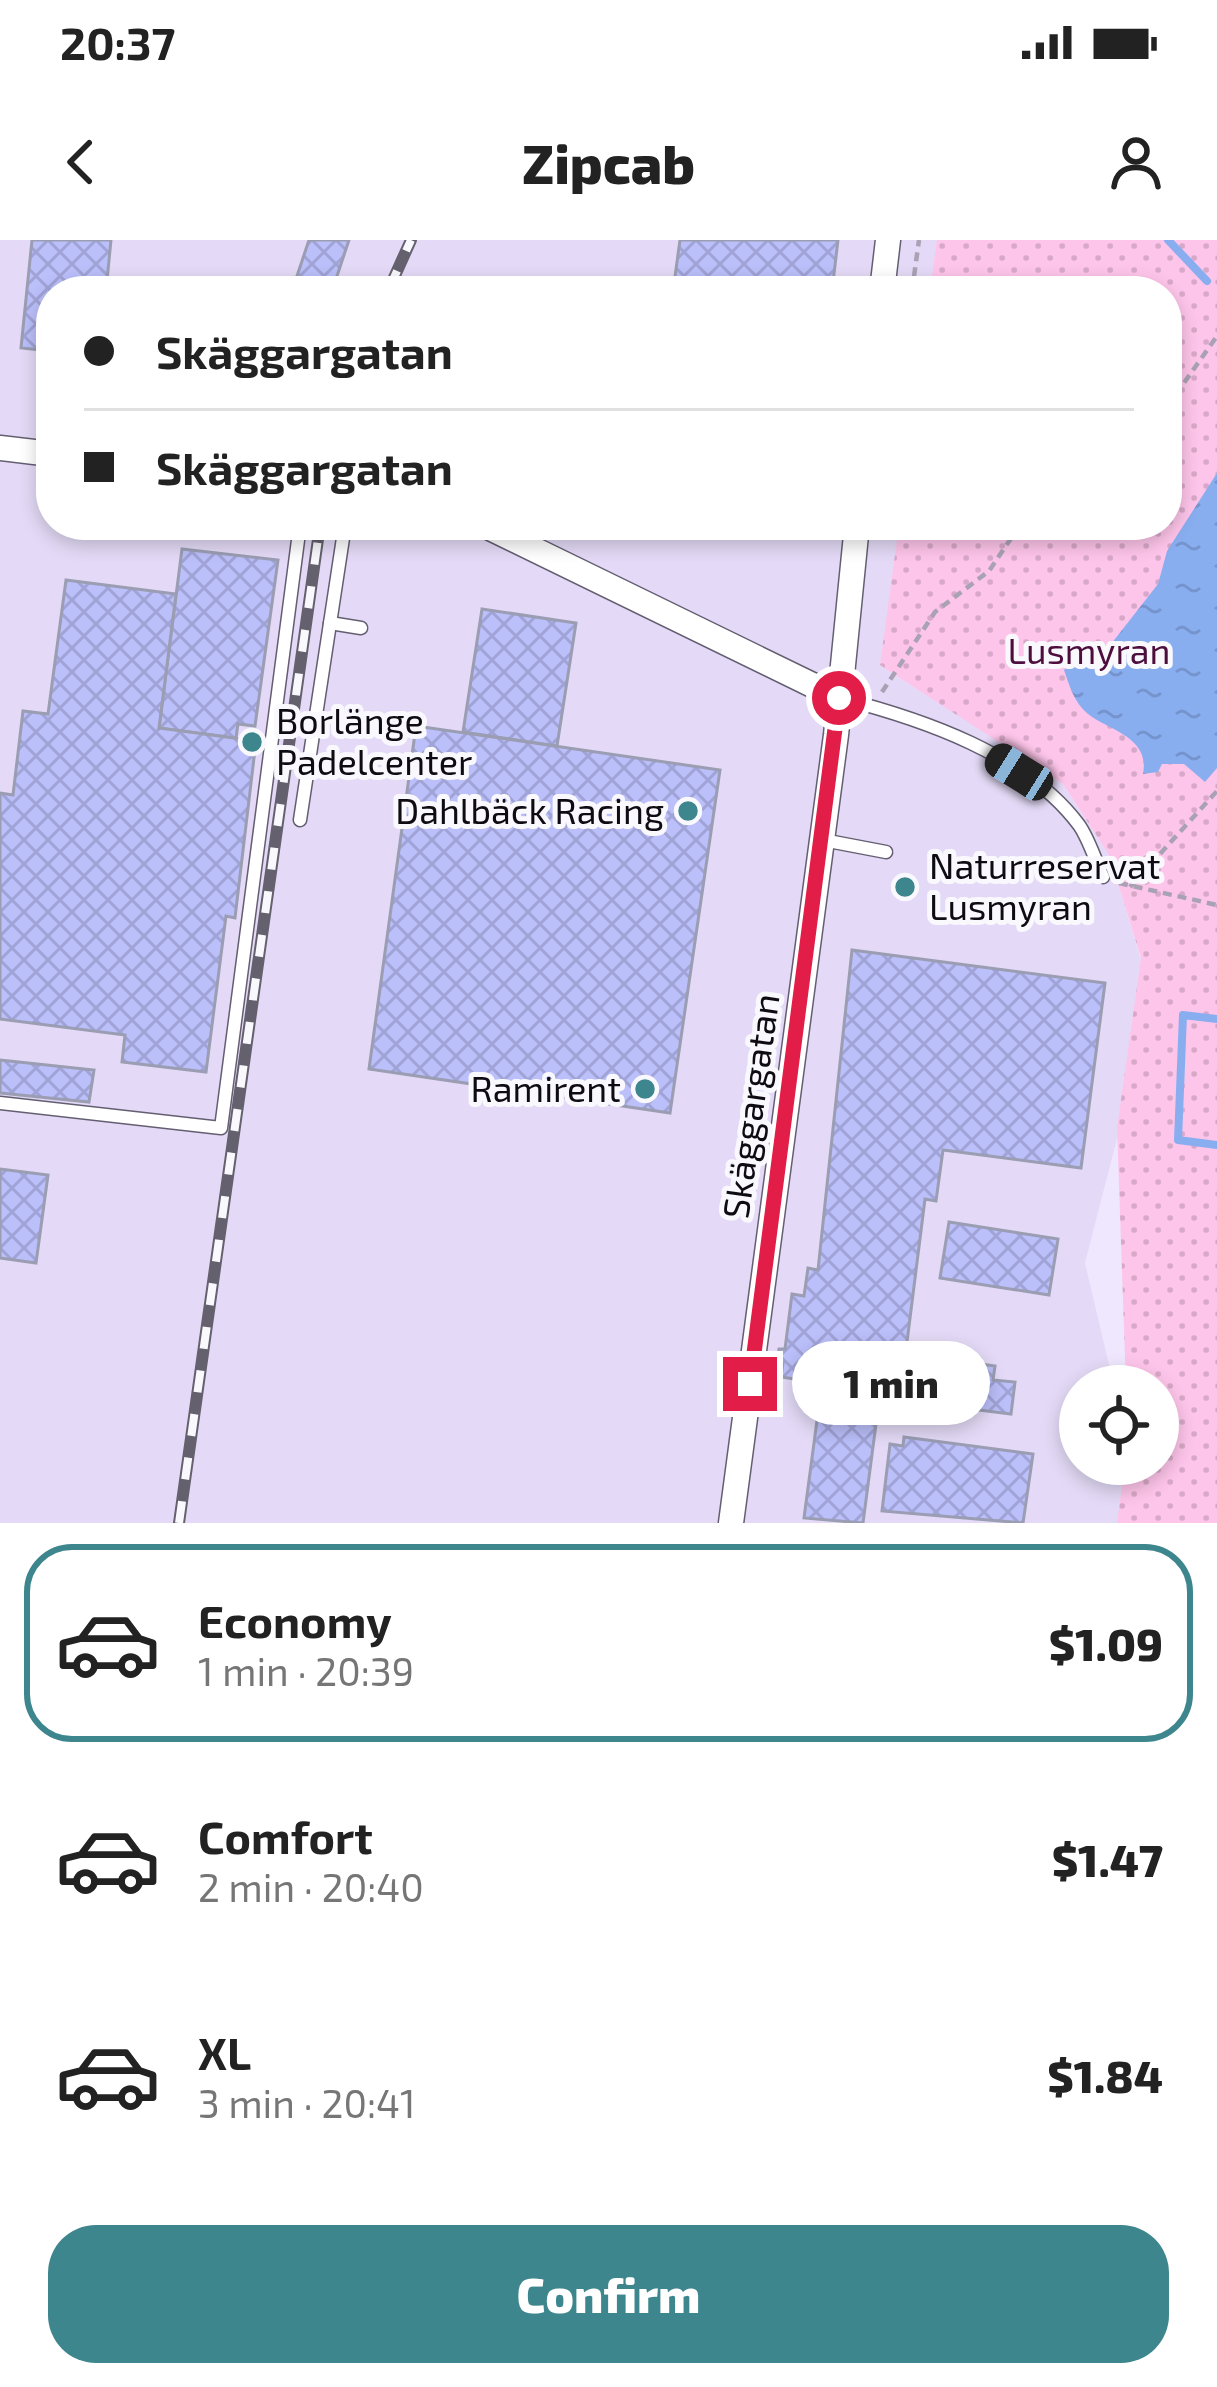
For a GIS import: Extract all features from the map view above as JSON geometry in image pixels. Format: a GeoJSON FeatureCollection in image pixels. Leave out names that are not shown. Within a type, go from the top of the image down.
{"type":"FeatureCollection","features":[{"type":"Feature","properties":{"kind":"street"},"geometry":{"type":"LineString","coordinates":[[884,276],[888,240]]}},
{"type":"Feature","properties":{"kind":"street"},"geometry":{"type":"LineString","coordinates":[[0,448],[36,452]]}},
{"type":"Feature","properties":{"kind":"street"},"geometry":{"type":"LineString","coordinates":[[515,540],[839,698]]}},
{"type":"Feature","properties":{"kind":"street","name":"Skäggargatan"},"geometry":{"type":"LineString","coordinates":[[731,1523],[823,840],[855,540]]}},
{"type":"Feature","properties":{"kind":"lane"},"geometry":{"type":"LineString","coordinates":[[0,1103],[221,1128],[298,540]]}},
{"type":"Feature","properties":{"kind":"lane"},"geometry":{"type":"LineString","coordinates":[[300,820],[343,540]]}},
{"type":"Feature","properties":{"kind":"lane"},"geometry":{"type":"LineString","coordinates":[[330,623],[362,628]]}},
{"type":"Feature","properties":{"kind":"lane"},"geometry":{"type":"LineString","coordinates":[[839,698],[921,722],[1040,786],[1080,826],[1103,877]]}},
{"type":"Feature","properties":{"kind":"lane"},"geometry":{"type":"LineString","coordinates":[[823,840],[886,853]]}},
{"type":"Feature","properties":{"kind":"path"},"geometry":{"type":"LineString","coordinates":[[915,276],[919,240]]}},
{"type":"Feature","properties":{"kind":"path"},"geometry":{"type":"LineString","coordinates":[[1182,386],[1217,336]]}},
{"type":"Feature","properties":{"kind":"path"},"geometry":{"type":"LineString","coordinates":[[873,707],[935,612],[989,571],[1010,540]]}},
{"type":"Feature","properties":{"kind":"path"},"geometry":{"type":"LineString","coordinates":[[1217,791],[1130,887],[1217,904]]}},
{"type":"Feature","properties":{"kind":"shaded area"},"geometry":{"type":"Polygon","coordinates":[[[0,240],[941,240],[938,276],[36,276],[36,540],[916,540],[905,677],[1063,784],[1109,855],[1153,999],[1085,1263],[1109,1365],[1059,1365],[1059,1485],[1131,1485],[1130,1523],[0,1523],[0,240]]]}},
{"type":"Feature","properties":{"kind":"green space","name":"Lusmyran"},"geometry":{"type":"Polygon","coordinates":[[[937,240],[1217,240],[1217,1523],[1117,1523],[1122,1485],[1179,1485],[1179,1365],[1125,1365],[1117,1128],[1141,958],[1109,855],[1063,784],[880,665],[897,540],[1182,540],[1182,276],[932,276],[937,240]]]}},
{"type":"Feature","properties":{"kind":"water"},"geometry":{"type":"Polygon","coordinates":[[[1217,473],[1217,768],[1205,782],[1184,764],[1162,764],[1158,772],[1143,774],[1144,761],[1134,743],[1083,710],[1064,670],[1078,656],[1104,653],[1158,584],[1167,551],[1174,540],[1182,540],[1182,528],[1217,473]]]}},
{"type":"Feature","properties":{"kind":"building"},"geometry":{"type":"Polygon","coordinates":[[[32,240],[111,240],[107,276],[36,276],[36,350],[21,348],[32,240]]]}},
{"type":"Feature","properties":{"kind":"building"},"geometry":{"type":"Polygon","coordinates":[[[309,240],[349,240],[337,276],[297,276],[309,240]]]}},
{"type":"Feature","properties":{"kind":"building"},"geometry":{"type":"Polygon","coordinates":[[[680,240],[838,240],[834,276],[675,276],[680,240]]]}},
{"type":"Feature","properties":{"kind":"building"},"geometry":{"type":"Polygon","coordinates":[[[182,549],[278,560],[255,726],[238,724],[236,738],[159,728],[182,549]]]}},
{"type":"Feature","properties":{"kind":"building"},"geometry":{"type":"Polygon","coordinates":[[[66,580],[176,594],[159,728],[256,741],[235,918],[226,916],[206,1072],[122,1062],[125,1035],[0,1019],[0,793],[13,795],[23,711],[48,714],[66,580]]]}},
{"type":"Feature","properties":{"kind":"building"},"geometry":{"type":"Polygon","coordinates":[[[482,609],[576,623],[557,746],[463,732],[482,609]]]}},
{"type":"Feature","properties":{"kind":"building"},"geometry":{"type":"Polygon","coordinates":[[[416,726],[720,770],[670,1113],[369,1069],[416,726]]]}},
{"type":"Feature","properties":{"kind":"building"},"geometry":{"type":"Polygon","coordinates":[[[852,950],[1105,983],[1081,1168],[943,1150],[936,1201],[925,1199],[906,1350],[886,1348],[863,1523],[804,1518],[822,1383],[781,1377],[783,1363],[777,1363],[779,1349],[785,1349],[792,1294],[804,1296],[808,1268],[818,1270],[852,950]]]}},
{"type":"Feature","properties":{"kind":"building"},"geometry":{"type":"Polygon","coordinates":[[[0,1060],[94,1070],[89,1102],[0,1093],[0,1060]]]}},
{"type":"Feature","properties":{"kind":"building"},"geometry":{"type":"Polygon","coordinates":[[[0,1169],[48,1175],[36,1263],[0,1258],[0,1169]]]}},
{"type":"Feature","properties":{"kind":"building"},"geometry":{"type":"Polygon","coordinates":[[[949,1222],[1058,1239],[1049,1295],[940,1278],[949,1222]]]}},
{"type":"Feature","properties":{"kind":"building"},"geometry":{"type":"Polygon","coordinates":[[[974,1363],[995,1366],[993,1380],[1015,1382],[1011,1414],[963,1408],[974,1363]]]}},
{"type":"Feature","properties":{"kind":"building"},"geometry":{"type":"Polygon","coordinates":[[[904,1437],[1033,1454],[1023,1523],[882,1511],[890,1444],[903,1446],[904,1437]]]}},
{"type":"Feature","properties":{"kind":"waterway"},"geometry":{"type":"LineString","coordinates":[[1168,240],[1207,281]]}},
{"type":"Feature","properties":{"kind":"waterway"},"geometry":{"type":"LineString","coordinates":[[1217,1019],[1183,1015],[1178,1140],[1217,1145]]}},
{"type":"Feature","properties":{"kind":"railway"},"geometry":{"type":"LineString","coordinates":[[395,276],[411,240]]}},
{"type":"Feature","properties":{"kind":"railway"},"geometry":{"type":"LineString","coordinates":[[179,1523],[318,540]]}},
{"type":"Feature","properties":{"kind":"place","name":"Borlänge Padelcenter"},"geometry":{"type":"Point","coordinates":[252,742]}},
{"type":"Feature","properties":{"kind":"place","name":"Dahlbäck Racing"},"geometry":{"type":"Point","coordinates":[688,811]}},
{"type":"Feature","properties":{"kind":"place","name":"Naturreservat Lusmyran"},"geometry":{"type":"Point","coordinates":[905,887]}},
{"type":"Feature","properties":{"kind":"place","name":"Ramirent"},"geometry":{"type":"Point","coordinates":[645,1089]}},
{"type":"Feature","properties":{"kind":"route"},"geometry":{"type":"LineString","coordinates":[[750,1384],[839,698]]}}]}
